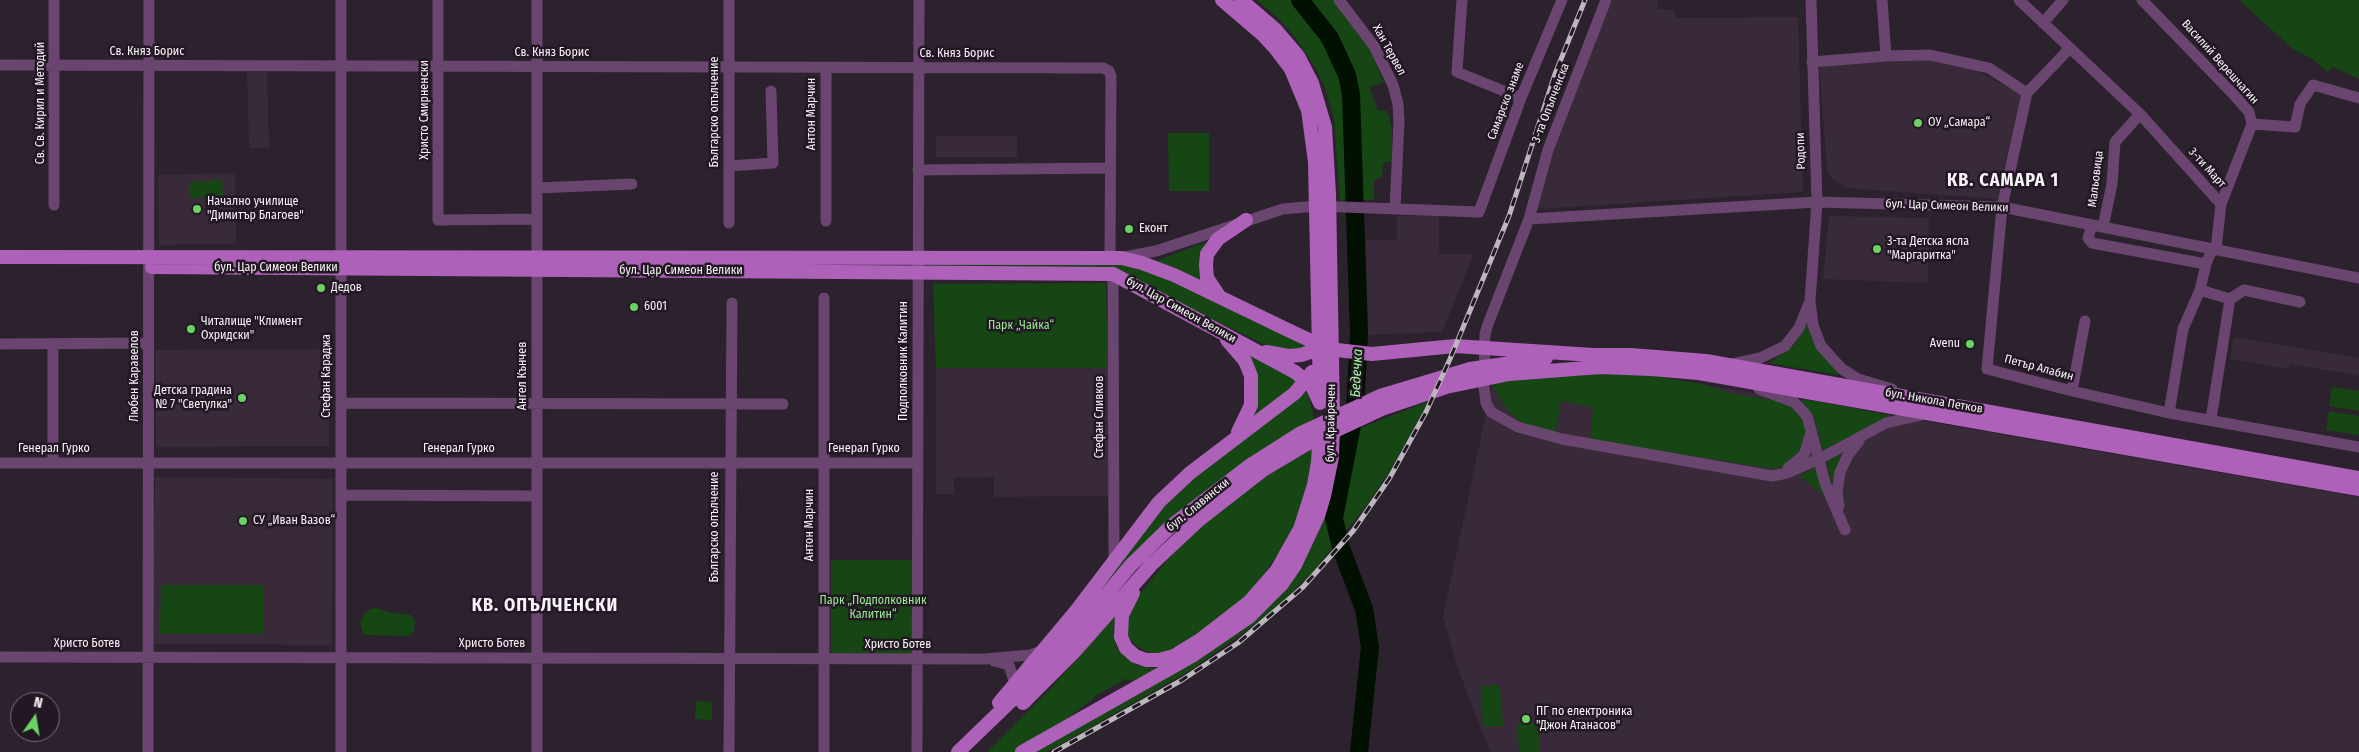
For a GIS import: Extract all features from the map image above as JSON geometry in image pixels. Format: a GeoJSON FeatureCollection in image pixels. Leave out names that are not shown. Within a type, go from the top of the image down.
{"type":"FeatureCollection","features":[{"type":"Feature","properties":{"kind":"main road","name":"бул. Крайречен"},"geometry":{"type":"LineString","coordinates":[[1022,752],[1192,656],[1249,617],[1282,584],[1295,565],[1318,516],[1328,480],[1333,440],[1331,334],[1322,207],[1312,124],[1291,69],[1269,41],[1222,0]]}},
{"type":"Feature","properties":{"kind":"main road","name":"бул. Крайречен"},"geometry":{"type":"LineString","coordinates":[[1151,565],[1127,603],[1120,626],[1121,637],[1130,652],[1146,660],[1159,660],[1174,656],[1234,615],[1249,602],[1277,570],[1300,529],[1311,497],[1320,450],[1319,355],[1325,127],[1312,83],[1298,56],[1283,38],[1241,0]]}},
{"type":"Feature","properties":{"kind":"main road"},"geometry":{"type":"LineString","coordinates":[[1222,299],[1208,278],[1207,254],[1218,239],[1246,220]]}},
{"type":"Feature","properties":{"kind":"main road","name":"бул. Цар Симеон Велики"},"geometry":{"type":"LineString","coordinates":[[0,257],[148,262],[537,264],[726,264],[918,258],[1113,258],[1151,266],[1320,345],[1355,353],[1396,353],[1454,346],[1508,362]]}},
{"type":"Feature","properties":{"kind":"main road","name":"бул. Цар Симеон Велики"},"geometry":{"type":"LineString","coordinates":[[0,266],[148,262]]}},
{"type":"Feature","properties":{"kind":"main road","name":"бул. Цар Симеон Велики"},"geometry":{"type":"LineString","coordinates":[[726,264],[918,272],[1113,274],[1295,372],[1307,380],[1316,392],[1320,403]]}},
{"type":"Feature","properties":{"kind":"main road"},"geometry":{"type":"LineString","coordinates":[[1216,329],[1237,350],[1251,376],[1251,405],[1245,421],[1235,437]]}},
{"type":"Feature","properties":{"kind":"main road"},"geometry":{"type":"LineString","coordinates":[[964,751],[1014,684],[1076,611],[1159,502],[1190,473],[1295,393],[1307,380],[1331,334]]}},
{"type":"Feature","properties":{"kind":"main road"},"geometry":{"type":"LineString","coordinates":[[1247,347],[1289,356],[1319,355]]}},
{"type":"Feature","properties":{"kind":"main road","name":"бул. Никола Петков"},"geometry":{"type":"LineString","coordinates":[[1508,362],[1593,355],[1667,357],[1728,371],[1930,407],[2359,478]]}},
{"type":"Feature","properties":{"kind":"main road","name":"бул. Никола Петков"},"geometry":{"type":"LineString","coordinates":[[1508,362],[1576,368],[1626,367],[1728,371]]}},
{"type":"Feature","properties":{"kind":"main road","name":"бул. Славянски"},"geometry":{"type":"LineString","coordinates":[[964,751],[1042,671],[1131,565],[1194,516],[1249,466],[1301,433],[1380,396],[1437,378],[1508,362]]}},
{"type":"Feature","properties":{"kind":"main road","name":"бул. Никола Петков"},"geometry":{"type":"LineString","coordinates":[[1930,407],[2359,489]]}},
{"type":"Feature","properties":{"kind":"main road","name":"бул. Славянски"},"geometry":{"type":"LineString","coordinates":[[964,751],[1049,678],[1194,516]]}},
{"type":"Feature","properties":{"kind":"street","name":"Св. Св. Кирил и Методий"},"geometry":{"type":"LineString","coordinates":[[54,0],[54,205]]}},
{"type":"Feature","properties":{"kind":"street","name":"Любен Каравелов"},"geometry":{"type":"LineString","coordinates":[[148,752],[149,0]]}},
{"type":"Feature","properties":{"kind":"street","name":"Стефан Караджа"},"geometry":{"type":"LineString","coordinates":[[340,752],[341,0]]}},
{"type":"Feature","properties":{"kind":"street","name":"Христо Смирненски"},"geometry":{"type":"LineString","coordinates":[[438,0],[438,220],[537,219]]}},
{"type":"Feature","properties":{"kind":"street","name":"Ангел Кънчев"},"geometry":{"type":"LineString","coordinates":[[537,0],[537,752]]}},
{"type":"Feature","properties":{"kind":"street","name":"Българско опълчение"},"geometry":{"type":"LineString","coordinates":[[729,223],[730,0]]}},
{"type":"Feature","properties":{"kind":"street","name":"Подполковник Калитин"},"geometry":{"type":"LineString","coordinates":[[917,752],[919,0]]}},
{"type":"Feature","properties":{"kind":"street","name":"Хан Тервел"},"geometry":{"type":"LineString","coordinates":[[1339,0],[1374,46],[1384,65],[1398,104],[1400,121],[1395,209]]}},
{"type":"Feature","properties":{"kind":"street"},"geometry":{"type":"LineString","coordinates":[[1462,0],[1456,72],[1521,98]]}},
{"type":"Feature","properties":{"kind":"street","name":"Самарско знаме"},"geometry":{"type":"LineString","coordinates":[[1479,212],[1521,98],[1562,0]]}},
{"type":"Feature","properties":{"kind":"street","name":"3-та Опълченска"},"geometry":{"type":"LineString","coordinates":[[1606,0],[1548,150],[1529,219],[1485,334],[1484,387],[1486,403],[1491,412],[1518,427],[1562,439],[1757,474]]}},
{"type":"Feature","properties":{"kind":"street","name":"Родопи"},"geometry":{"type":"LineString","coordinates":[[1811,0],[1817,202],[1810,301],[1818,340],[1829,357],[1842,369],[1858,379],[1930,407]]}},
{"type":"Feature","properties":{"kind":"street"},"geometry":{"type":"LineString","coordinates":[[1882,0],[1886,56]]}},
{"type":"Feature","properties":{"kind":"street","name":"3-ти Март"},"geometry":{"type":"LineString","coordinates":[[2019,0],[2140,114],[2221,204],[2216,249],[2211,252],[2206,264],[2200,290],[2183,329],[2169,413]]}},
{"type":"Feature","properties":{"kind":"street"},"geometry":{"type":"LineString","coordinates":[[2043,23],[2063,0]]}},
{"type":"Feature","properties":{"kind":"street","name":"Василий Верешчагин"},"geometry":{"type":"LineString","coordinates":[[2142,0],[2234,95],[2249,112],[2252,124]]}},
{"type":"Feature","properties":{"kind":"street"},"geometry":{"type":"LineString","coordinates":[[1812,62],[1886,56],[1930,55],[1989,68],[2027,93],[2070,48]]}},
{"type":"Feature","properties":{"kind":"street","name":"Св. Княз Борис"},"geometry":{"type":"LineString","coordinates":[[0,65],[1103,68],[1109,71],[1111,76],[1110,168]]}},
{"type":"Feature","properties":{"kind":"street","name":"Антон Марчин"},"geometry":{"type":"LineString","coordinates":[[826,67],[826,221]]}},
{"type":"Feature","properties":{"kind":"street"},"geometry":{"type":"LineString","coordinates":[[2221,204],[2252,124],[2295,127],[2300,104],[2313,85],[2359,98]]}},
{"type":"Feature","properties":{"kind":"street"},"geometry":{"type":"LineString","coordinates":[[729,166],[773,163],[771,91]]}},
{"type":"Feature","properties":{"kind":"street","name":"Петър Алабин"},"geometry":{"type":"LineString","coordinates":[[2027,93],[2002,207],[1987,369],[2072,392],[2169,413],[2359,447]]}},
{"type":"Feature","properties":{"kind":"street","name":"Мальовица"},"geometry":{"type":"LineString","coordinates":[[2097,226],[2112,184],[2115,142],[2140,114]]}},
{"type":"Feature","properties":{"kind":"street"},"geometry":{"type":"LineString","coordinates":[[918,170],[1110,168],[1113,258]]}},
{"type":"Feature","properties":{"kind":"street"},"geometry":{"type":"LineString","coordinates":[[537,188],[632,184]]}},
{"type":"Feature","properties":{"kind":"street","name":"бул. Цар Симеон Велики"},"geometry":{"type":"LineString","coordinates":[[1529,219],[1817,202],[2002,207],[2359,278]]}},
{"type":"Feature","properties":{"kind":"street","name":"бул. Цар Симеон Велики"},"geometry":{"type":"LineString","coordinates":[[1113,258],[1156,251],[1283,209],[1322,207],[1479,212]]}},
{"type":"Feature","properties":{"kind":"street"},"geometry":{"type":"LineString","coordinates":[[2097,226],[2088,238],[2092,242],[2206,264]]}},
{"type":"Feature","properties":{"kind":"street","name":"Стефан Сливков"},"geometry":{"type":"LineString","coordinates":[[1113,274],[1114,559]]}},
{"type":"Feature","properties":{"kind":"street"},"geometry":{"type":"LineString","coordinates":[[2200,290],[2230,298],[2244,290],[2300,302]]}},
{"type":"Feature","properties":{"kind":"street","name":"Антон Марчин"},"geometry":{"type":"LineString","coordinates":[[824,298],[824,752]]}},
{"type":"Feature","properties":{"kind":"street"},"geometry":{"type":"LineString","coordinates":[[2211,419],[2230,298]]}},
{"type":"Feature","properties":{"kind":"street","name":"Родопи"},"geometry":{"type":"LineString","coordinates":[[1728,371],[1785,346],[1799,328],[1810,301]]}},
{"type":"Feature","properties":{"kind":"street","name":"Българско опълчение"},"geometry":{"type":"LineString","coordinates":[[729,752],[729,463],[732,302]]}},
{"type":"Feature","properties":{"kind":"street"},"geometry":{"type":"LineString","coordinates":[[2072,392],[2086,321]]}},
{"type":"Feature","properties":{"kind":"street"},"geometry":{"type":"LineString","coordinates":[[0,344],[148,343]]}},
{"type":"Feature","properties":{"kind":"street"},"geometry":{"type":"LineString","coordinates":[[53,344],[53,463]]}},
{"type":"Feature","properties":{"kind":"street"},"geometry":{"type":"LineString","coordinates":[[1728,371],[1794,402],[1804,411],[1830,496],[1845,530],[1838,504],[1838,482],[1848,455],[1865,434]]}},
{"type":"Feature","properties":{"kind":"street"},"geometry":{"type":"LineString","coordinates":[[341,403],[537,405],[784,404]]}},
{"type":"Feature","properties":{"kind":"street"},"geometry":{"type":"LineString","coordinates":[[1757,474],[1783,475],[1819,459],[1894,420],[1930,407]]}},
{"type":"Feature","properties":{"kind":"street"},"geometry":{"type":"LineString","coordinates":[[1757,474],[1780,471],[1801,459],[1809,445],[1811,429]]}},
{"type":"Feature","properties":{"kind":"street","name":"Генерал Гурко"},"geometry":{"type":"LineString","coordinates":[[0,463],[918,462]]}},
{"type":"Feature","properties":{"kind":"street"},"geometry":{"type":"LineString","coordinates":[[341,495],[537,496]]}},
{"type":"Feature","properties":{"kind":"street","name":"Христо Ботев"},"geometry":{"type":"LineString","coordinates":[[0,657],[985,659],[1030,655],[1042,651]]}},
{"type":"Feature","properties":{"kind":"street","name":"Христо Ботев"},"geometry":{"type":"LineString","coordinates":[[985,659],[1009,666],[1014,684]]}},
{"type":"Feature","properties":{"kind":"shaded area"},"geometry":{"type":"Polygon","coordinates":[[[1613,0],[1657,0],[1658,9],[1674,10],[1676,18],[1798,17],[1803,192],[1538,209],[1538,167],[1601,3],[1612,2],[1613,0]]]}},
{"type":"Feature","properties":{"kind":"shaded area","name":"ОУ „Самара“"},"geometry":{"type":"Polygon","coordinates":[[[1923,59],[1972,68],[2021,95],[1997,199],[1845,188],[1833,179],[1827,170],[1819,65],[1923,59]]]}},
{"type":"Feature","properties":{"kind":"shaded area"},"geometry":{"type":"Polygon","coordinates":[[[247,72],[267,72],[269,148],[249,148],[247,72]]]}},
{"type":"Feature","properties":{"kind":"shaded area"},"geometry":{"type":"Polygon","coordinates":[[[936,136],[1017,136],[1017,157],[936,157],[936,136]]]}},
{"type":"Feature","properties":{"kind":"shaded area","name":"Начално училище \"Димитър Благоев\""},"geometry":{"type":"Polygon","coordinates":[[[235,173],[236,244],[159,245],[158,175],[235,173]]]}},
{"type":"Feature","properties":{"kind":"shaded area"},"geometry":{"type":"Polygon","coordinates":[[[1439,215],[1439,254],[1474,254],[1442,332],[1368,335],[1366,240],[1397,240],[1397,216],[1439,215]]]}},
{"type":"Feature","properties":{"kind":"shaded area","name":"3-та Детска ясла \"Маргаритка\""},"geometry":{"type":"Polygon","coordinates":[[[1829,216],[1929,218],[1928,283],[1823,279],[1829,216]]]}},
{"type":"Feature","properties":{"kind":"shaded area"},"geometry":{"type":"Polygon","coordinates":[[[2234,337],[2359,358],[2359,376],[2290,364],[2288,369],[2230,359],[2234,337]]]}},
{"type":"Feature","properties":{"kind":"shaded area","name":"Детска градина № 7 \"Светулка\""},"geometry":{"type":"Polygon","coordinates":[[[328,349],[329,446],[156,447],[155,350],[328,349]]]}},
{"type":"Feature","properties":{"kind":"shaded area"},"geometry":{"type":"Polygon","coordinates":[[[936,368],[1108,368],[1109,496],[994,497],[994,477],[954,478],[954,494],[936,494],[936,368]]]}},
{"type":"Feature","properties":{"kind":"shaded area"},"geometry":{"type":"Polygon","coordinates":[[[1646,376],[1827,404],[2359,497],[2359,752],[1490,752],[1458,669],[1443,617],[1492,385],[1646,376]]]}},
{"type":"Feature","properties":{"kind":"shaded area","name":"СУ „Иван Вазов“"},"geometry":{"type":"Polygon","coordinates":[[[155,477],[333,479],[332,645],[153,644],[155,477]]]}},
{"type":"Feature","properties":{"kind":"green space"},"geometry":{"type":"Polygon","coordinates":[[[1257,0],[1334,0],[1369,48],[1384,82],[1369,87],[1378,110],[1387,111],[1392,128],[1392,161],[1383,163],[1382,177],[1374,180],[1374,200],[1340,200],[1334,120],[1325,88],[1316,69],[1295,37],[1280,20],[1257,0]]]}},
{"type":"Feature","properties":{"kind":"green space"},"geometry":{"type":"Polygon","coordinates":[[[2239,0],[2359,0],[2359,79],[2333,67],[2328,72],[2311,58],[2294,50],[2239,0]]]}},
{"type":"Feature","properties":{"kind":"green space"},"geometry":{"type":"Polygon","coordinates":[[[1168,133],[1209,133],[1209,191],[1169,191],[1168,133]]]}},
{"type":"Feature","properties":{"kind":"green space"},"geometry":{"type":"Polygon","coordinates":[[[222,180],[223,197],[189,198],[189,182],[222,180]]]}},
{"type":"Feature","properties":{"kind":"green space"},"geometry":{"type":"Polygon","coordinates":[[[1206,242],[1204,246],[1206,285],[1159,263],[1159,260],[1206,242]]]}},
{"type":"Feature","properties":{"kind":"green space"},"geometry":{"type":"Polygon","coordinates":[[[928,263],[1115,263],[1141,267],[1313,348],[1292,352],[1272,348],[1121,275],[929,266],[928,263]]]}},
{"type":"Feature","properties":{"kind":"green space","name":"Парк „Чайка“"},"geometry":{"type":"Polygon","coordinates":[[[1106,283],[1108,368],[936,368],[933,284],[1106,283]]]}},
{"type":"Feature","properties":{"kind":"green space"},"geometry":{"type":"Polygon","coordinates":[[[1808,323],[1838,375],[1769,363],[1793,346],[1808,323]]]}},
{"type":"Feature","properties":{"kind":"green space"},"geometry":{"type":"Polygon","coordinates":[[[1244,350],[1301,379],[1252,421],[1244,350]]]}},
{"type":"Feature","properties":{"kind":"green space"},"geometry":{"type":"Polygon","coordinates":[[[1601,373],[1647,375],[1702,384],[1733,394],[1787,402],[1802,415],[1808,436],[1805,447],[1788,465],[1774,469],[1590,440],[1593,407],[1561,401],[1555,433],[1533,427],[1518,420],[1509,412],[1491,384],[1532,377],[1601,373]]]}},
{"type":"Feature","properties":{"kind":"green space"},"geometry":{"type":"Polygon","coordinates":[[[2332,387],[2359,391],[2359,411],[2329,406],[2332,387]]]}},
{"type":"Feature","properties":{"kind":"green space"},"geometry":{"type":"Polygon","coordinates":[[[1307,389],[1314,419],[1256,453],[1190,504],[1044,655],[1163,505],[1183,486],[1307,389]]]}},
{"type":"Feature","properties":{"kind":"green space"},"geometry":{"type":"Polygon","coordinates":[[[1805,399],[1891,416],[1823,451],[1815,418],[1802,401],[1805,399]]]}},
{"type":"Feature","properties":{"kind":"green space"},"geometry":{"type":"Polygon","coordinates":[[[1429,401],[1391,469],[1364,509],[1313,572],[1264,618],[1191,670],[1047,752],[1031,752],[1248,625],[1277,599],[1300,568],[1315,539],[1329,505],[1337,470],[1340,436],[1429,401]]]}},
{"type":"Feature","properties":{"kind":"green space"},"geometry":{"type":"Polygon","coordinates":[[[2329,411],[2359,416],[2359,435],[2326,430],[2329,411]]]}},
{"type":"Feature","properties":{"kind":"green space"},"geometry":{"type":"Polygon","coordinates":[[[1314,448],[1311,474],[1298,518],[1287,541],[1254,588],[1234,609],[1176,649],[1154,655],[1136,646],[1128,636],[1128,614],[1135,600],[1169,558],[1204,524],[1238,496],[1275,470],[1314,448]]]}},
{"type":"Feature","properties":{"kind":"green space"},"geometry":{"type":"Polygon","coordinates":[[[1839,455],[1841,458],[1832,484],[1827,462],[1839,455]]]}},
{"type":"Feature","properties":{"kind":"green space"},"geometry":{"type":"Polygon","coordinates":[[[1815,468],[1818,469],[1823,495],[1799,476],[1815,468]]]}},
{"type":"Feature","properties":{"kind":"green space"},"geometry":{"type":"Polygon","coordinates":[[[1303,536],[1296,552],[1273,586],[1247,614],[1219,637],[1138,682],[1125,679],[1097,695],[1053,730],[1015,752],[987,752],[1052,687],[1116,615],[1113,630],[1115,643],[1119,651],[1138,666],[1152,668],[1170,663],[1218,635],[1258,600],[1284,568],[1303,536]]]}},
{"type":"Feature","properties":{"kind":"green space","name":"Парк „Подполковник Калитин“"},"geometry":{"type":"Polygon","coordinates":[[[831,560],[915,560],[915,655],[831,655],[831,560]]]}},
{"type":"Feature","properties":{"kind":"green space"},"geometry":{"type":"Polygon","coordinates":[[[161,585],[263,585],[263,634],[160,634],[161,585]]]}},
{"type":"Feature","properties":{"kind":"green space"},"geometry":{"type":"Polygon","coordinates":[[[377,608],[391,613],[411,615],[415,620],[414,631],[409,636],[365,635],[360,622],[364,614],[370,609],[377,608]]]}},
{"type":"Feature","properties":{"kind":"green space"},"geometry":{"type":"Polygon","coordinates":[[[1500,685],[1503,726],[1483,727],[1481,686],[1500,685]]]}},
{"type":"Feature","properties":{"kind":"green space"},"geometry":{"type":"Polygon","coordinates":[[[696,701],[712,702],[712,720],[695,719],[696,701]]]}},
{"type":"Feature","properties":{"kind":"green space"},"geometry":{"type":"Polygon","coordinates":[[[1538,723],[1540,752],[1519,752],[1517,724],[1538,723]]]}},
{"type":"Feature","properties":{"kind":"waterway","name":"Бедечка"},"geometry":{"type":"LineString","coordinates":[[1300,0],[1330,38],[1347,75],[1351,94],[1359,334],[1355,410],[1334,518],[1341,548],[1364,609],[1370,647],[1359,752]]}},
{"type":"Feature","properties":{"kind":"railway"},"geometry":{"type":"LineString","coordinates":[[1054,752],[1182,680],[1238,643],[1303,587],[1353,531],[1389,479],[1426,412],[1450,359],[1509,216],[1555,74],[1585,0]]}},
{"type":"Feature","properties":{"kind":"place","name":"ОУ „Самара“"},"geometry":{"type":"Point","coordinates":[1918,123]}},
{"type":"Feature","properties":{"kind":"place","name":"Начално училище \"Димитър Благоев\""},"geometry":{"type":"Point","coordinates":[197,209]}},
{"type":"Feature","properties":{"kind":"place","name":"Еконт"},"geometry":{"type":"Point","coordinates":[1129,229]}},
{"type":"Feature","properties":{"kind":"place","name":"3-та Детска ясла \"Маргаритка\""},"geometry":{"type":"Point","coordinates":[1877,249]}},
{"type":"Feature","properties":{"kind":"place","name":"Дедов"},"geometry":{"type":"Point","coordinates":[321,288]}},
{"type":"Feature","properties":{"kind":"place","name":"6001"},"geometry":{"type":"Point","coordinates":[634,307]}},
{"type":"Feature","properties":{"kind":"place","name":"Читалище \"Климент Охридски\""},"geometry":{"type":"Point","coordinates":[191,329]}},
{"type":"Feature","properties":{"kind":"place","name":"Avenu"},"geometry":{"type":"Point","coordinates":[1970,344]}},
{"type":"Feature","properties":{"kind":"place","name":"Детска градина № 7 \"Светулка\""},"geometry":{"type":"Point","coordinates":[242,398]}},
{"type":"Feature","properties":{"kind":"place","name":"СУ „Иван Вазов“"},"geometry":{"type":"Point","coordinates":[243,521]}},
{"type":"Feature","properties":{"kind":"place","name":"ПГ по електроника \"Джон Атанасов\""},"geometry":{"type":"Point","coordinates":[1526,719]}},
{"type":"Feature","properties":{"kind":"district","name":"КВ. САМАРА 1"},"geometry":{"type":"Point","coordinates":[2003,181]}},
{"type":"Feature","properties":{"kind":"district","name":"КВ. ОПЪЛЧЕНСКИ"},"geometry":{"type":"Point","coordinates":[545,606]}}]}
